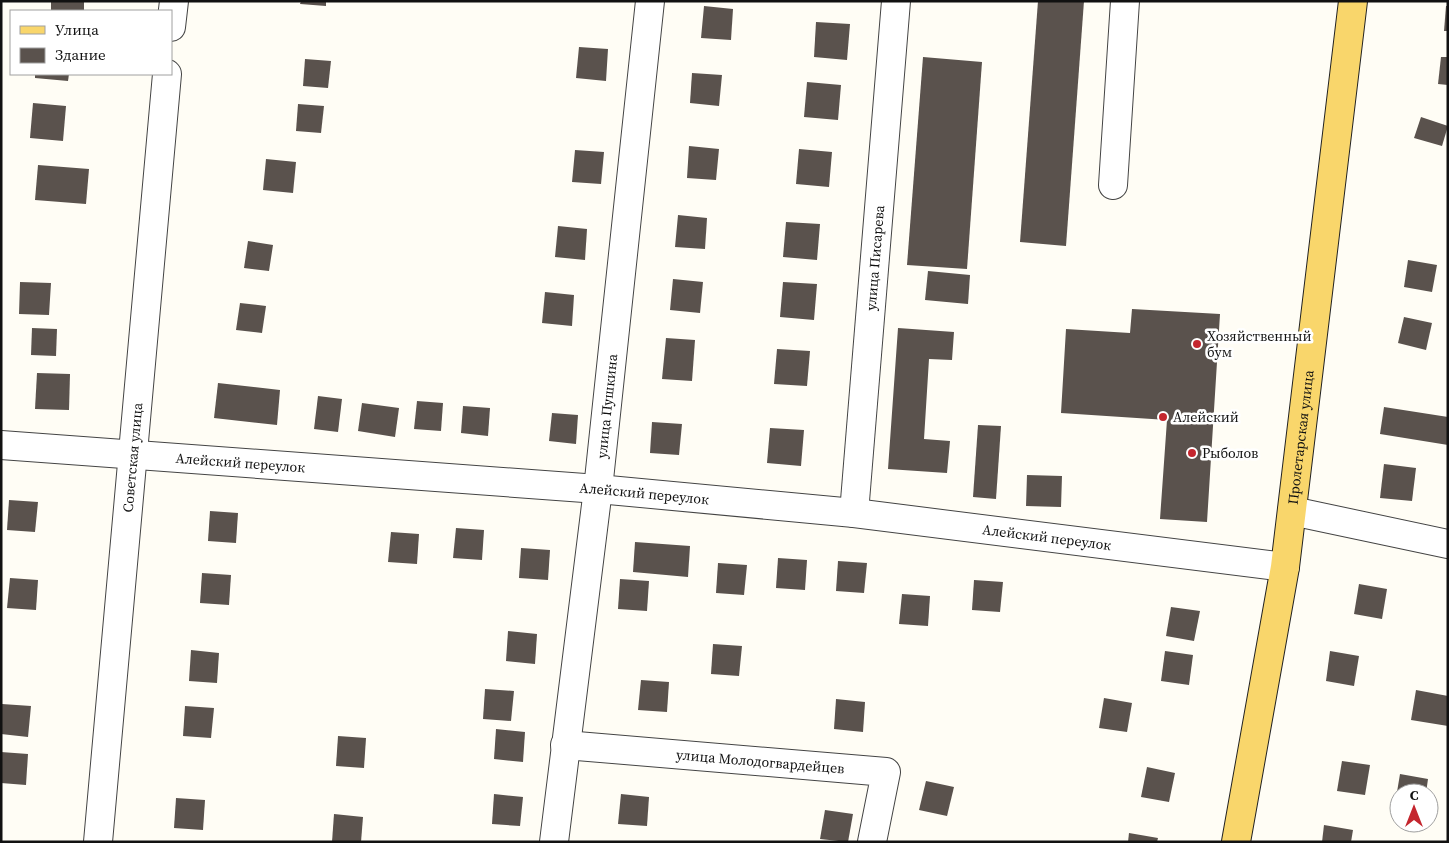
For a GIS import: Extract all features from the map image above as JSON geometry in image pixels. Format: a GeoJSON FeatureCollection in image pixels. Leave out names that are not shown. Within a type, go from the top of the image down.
{"type":"FeatureCollection","features":[{"type":"Feature","properties":{"kind":"main road","name":"Пролетарская улица"},"geometry":{"type":"LineString","coordinates":[[1236,842],[1285,567],[1353,1]]}},
{"type":"Feature","properties":{"kind":"street"},"geometry":{"type":"LineString","coordinates":[[172,18],[174,1]]}},
{"type":"Feature","properties":{"kind":"street","name":"улица Пушкина"},"geometry":{"type":"LineString","coordinates":[[554,842],[598,489],[650,1]]}},
{"type":"Feature","properties":{"kind":"street","name":"улица Писарева"},"geometry":{"type":"LineString","coordinates":[[854,513],[896,1]]}},
{"type":"Feature","properties":{"kind":"street"},"geometry":{"type":"LineString","coordinates":[[1112,185],[1125,1]]}},
{"type":"Feature","properties":{"kind":"street","name":"Советская улица"},"geometry":{"type":"LineString","coordinates":[[98,842],[131,455],[167,75]]}},
{"type":"Feature","properties":{"kind":"street","name":"Алейский переулок"},"geometry":{"type":"LineString","coordinates":[[1,445],[598,489],[854,513],[1285,567]]}},
{"type":"Feature","properties":{"kind":"street"},"geometry":{"type":"LineString","coordinates":[[1292,511],[1448,544]]}},
{"type":"Feature","properties":{"kind":"street","name":"улица Молодогвардейцев"},"geometry":{"type":"LineString","coordinates":[[565,745],[886,772],[872,842]]}},
{"type":"Feature","properties":{"kind":"building"},"geometry":{"type":"Polygon","coordinates":[[[51,1],[84,1],[84,10],[51,10],[51,1]]]}},
{"type":"Feature","properties":{"kind":"building"},"geometry":{"type":"Polygon","coordinates":[[[301,1],[326,1],[326,6],[300,4],[301,1]]]}},
{"type":"Feature","properties":{"kind":"building"},"geometry":{"type":"Polygon","coordinates":[[[1038,1],[1084,1],[1066,246],[1020,242],[1038,1]]]}},
{"type":"Feature","properties":{"kind":"building"},"geometry":{"type":"Polygon","coordinates":[[[704,6],[733,9],[731,40],[701,38],[704,6]]]}},
{"type":"Feature","properties":{"kind":"building"},"geometry":{"type":"Polygon","coordinates":[[[1446,6],[1448,6],[1448,31],[1444,31],[1446,6]]]}},
{"type":"Feature","properties":{"kind":"building"},"geometry":{"type":"Polygon","coordinates":[[[816,22],[850,24],[847,60],[814,57],[816,22]]]}},
{"type":"Feature","properties":{"kind":"building"},"geometry":{"type":"Polygon","coordinates":[[[579,47],[608,49],[606,81],[576,78],[579,47]]]}},
{"type":"Feature","properties":{"kind":"building"},"geometry":{"type":"Polygon","coordinates":[[[923,57],[982,62],[967,269],[907,265],[923,57]]]}},
{"type":"Feature","properties":{"kind":"building"},"geometry":{"type":"Polygon","coordinates":[[[1441,57],[1448,57],[1448,85],[1438,84],[1441,57]]]}},
{"type":"Feature","properties":{"kind":"building"},"geometry":{"type":"Polygon","coordinates":[[[305,59],[331,61],[328,88],[303,86],[305,59]]]}},
{"type":"Feature","properties":{"kind":"building"},"geometry":{"type":"Polygon","coordinates":[[[692,73],[722,75],[719,106],[690,103],[692,73]]]}},
{"type":"Feature","properties":{"kind":"building"},"geometry":{"type":"Polygon","coordinates":[[[35,75],[69,75],[68,81],[35,78],[35,75]]]}},
{"type":"Feature","properties":{"kind":"building"},"geometry":{"type":"Polygon","coordinates":[[[807,82],[841,85],[838,120],[804,117],[807,82]]]}},
{"type":"Feature","properties":{"kind":"building"},"geometry":{"type":"Polygon","coordinates":[[[33,103],[66,106],[63,141],[30,138],[33,103]]]}},
{"type":"Feature","properties":{"kind":"building"},"geometry":{"type":"Polygon","coordinates":[[[298,104],[324,106],[321,133],[296,131],[298,104]]]}},
{"type":"Feature","properties":{"kind":"building"},"geometry":{"type":"Polygon","coordinates":[[[1421,117],[1448,126],[1442,146],[1414,138],[1421,117]]]}},
{"type":"Feature","properties":{"kind":"building"},"geometry":{"type":"Polygon","coordinates":[[[689,146],[719,149],[716,180],[687,178],[689,146]]]}},
{"type":"Feature","properties":{"kind":"building"},"geometry":{"type":"Polygon","coordinates":[[[799,149],[832,152],[829,187],[796,184],[799,149]]]}},
{"type":"Feature","properties":{"kind":"building"},"geometry":{"type":"Polygon","coordinates":[[[575,150],[604,152],[601,184],[572,182],[575,150]]]}},
{"type":"Feature","properties":{"kind":"building"},"geometry":{"type":"Polygon","coordinates":[[[266,159],[296,162],[293,193],[263,190],[266,159]]]}},
{"type":"Feature","properties":{"kind":"building"},"geometry":{"type":"Polygon","coordinates":[[[38,165],[89,169],[86,204],[35,200],[38,165]]]}},
{"type":"Feature","properties":{"kind":"building"},"geometry":{"type":"Polygon","coordinates":[[[678,215],[707,218],[705,249],[675,247],[678,215]]]}},
{"type":"Feature","properties":{"kind":"building"},"geometry":{"type":"Polygon","coordinates":[[[786,222],[820,224],[817,260],[783,257],[786,222]]]}},
{"type":"Feature","properties":{"kind":"building"},"geometry":{"type":"Polygon","coordinates":[[[558,226],[587,229],[585,260],[555,257],[558,226]]]}},
{"type":"Feature","properties":{"kind":"building"},"geometry":{"type":"Polygon","coordinates":[[[248,241],[273,245],[269,271],[244,268],[248,241]]]}},
{"type":"Feature","properties":{"kind":"building"},"geometry":{"type":"Polygon","coordinates":[[[1408,260],[1437,265],[1432,292],[1404,287],[1408,260]]]}},
{"type":"Feature","properties":{"kind":"building"},"geometry":{"type":"Polygon","coordinates":[[[928,271],[970,275],[968,304],[925,300],[928,271]]]}},
{"type":"Feature","properties":{"kind":"building"},"geometry":{"type":"Polygon","coordinates":[[[673,279],[703,282],[700,313],[670,310],[673,279]]]}},
{"type":"Feature","properties":{"kind":"building"},"geometry":{"type":"Polygon","coordinates":[[[20,282],[51,283],[49,315],[19,314],[20,282]]]}},
{"type":"Feature","properties":{"kind":"building"},"geometry":{"type":"Polygon","coordinates":[[[783,282],[817,284],[814,320],[780,317],[783,282]]]}},
{"type":"Feature","properties":{"kind":"building"},"geometry":{"type":"Polygon","coordinates":[[[545,292],[574,295],[572,326],[542,323],[545,292]]]}},
{"type":"Feature","properties":{"kind":"building"},"geometry":{"type":"Polygon","coordinates":[[[240,303],[266,306],[262,333],[236,330],[240,303]]]}},
{"type":"Feature","properties":{"kind":"building","name":"Алейский"},"geometry":{"type":"Polygon","coordinates":[[[1132,309],[1220,314],[1207,522],[1160,519],[1167,420],[1061,413],[1066,329],[1130,333],[1132,309]]]}},
{"type":"Feature","properties":{"kind":"building"},"geometry":{"type":"Polygon","coordinates":[[[1404,317],[1432,323],[1426,350],[1398,343],[1404,317]]]}},
{"type":"Feature","properties":{"kind":"building"},"geometry":{"type":"Polygon","coordinates":[[[32,328],[57,329],[56,356],[31,355],[32,328]]]}},
{"type":"Feature","properties":{"kind":"building"},"geometry":{"type":"Polygon","coordinates":[[[898,328],[954,332],[952,360],[929,359],[924,439],[950,441],[947,473],[888,469],[898,328]]]}},
{"type":"Feature","properties":{"kind":"building"},"geometry":{"type":"Polygon","coordinates":[[[666,338],[695,340],[692,381],[662,379],[666,338]]]}},
{"type":"Feature","properties":{"kind":"building"},"geometry":{"type":"Polygon","coordinates":[[[777,349],[810,351],[807,386],[774,384],[777,349]]]}},
{"type":"Feature","properties":{"kind":"building"},"geometry":{"type":"Polygon","coordinates":[[[37,373],[70,374],[69,410],[35,409],[37,373]]]}},
{"type":"Feature","properties":{"kind":"building"},"geometry":{"type":"Polygon","coordinates":[[[218,383],[280,390],[277,425],[214,418],[218,383]]]}},
{"type":"Feature","properties":{"kind":"building"},"geometry":{"type":"Polygon","coordinates":[[[318,396],[342,399],[338,432],[314,429],[318,396]]]}},
{"type":"Feature","properties":{"kind":"building"},"geometry":{"type":"Polygon","coordinates":[[[417,401],[443,403],[441,431],[414,429],[417,401]]]}},
{"type":"Feature","properties":{"kind":"building"},"geometry":{"type":"Polygon","coordinates":[[[362,403],[399,408],[395,437],[358,431],[362,403]]]}},
{"type":"Feature","properties":{"kind":"building"},"geometry":{"type":"Polygon","coordinates":[[[463,406],[490,408],[488,436],[461,433],[463,406]]]}},
{"type":"Feature","properties":{"kind":"building"},"geometry":{"type":"Polygon","coordinates":[[[1384,407],[1448,417],[1448,445],[1380,434],[1384,407]]]}},
{"type":"Feature","properties":{"kind":"building"},"geometry":{"type":"Polygon","coordinates":[[[552,413],[578,415],[576,444],[549,441],[552,413]]]}},
{"type":"Feature","properties":{"kind":"building"},"geometry":{"type":"Polygon","coordinates":[[[652,422],[682,424],[679,455],[650,453],[652,422]]]}},
{"type":"Feature","properties":{"kind":"building"},"geometry":{"type":"Polygon","coordinates":[[[978,425],[1001,426],[996,499],[973,497],[978,425]]]}},
{"type":"Feature","properties":{"kind":"building"},"geometry":{"type":"Polygon","coordinates":[[[770,428],[804,430],[801,466],[767,463],[770,428]]]}},
{"type":"Feature","properties":{"kind":"building"},"geometry":{"type":"Polygon","coordinates":[[[1384,464],[1416,468],[1412,501],[1380,498],[1384,464]]]}},
{"type":"Feature","properties":{"kind":"building"},"geometry":{"type":"Polygon","coordinates":[[[1027,475],[1062,476],[1061,507],[1026,506],[1027,475]]]}},
{"type":"Feature","properties":{"kind":"building"},"geometry":{"type":"Polygon","coordinates":[[[9,500],[38,502],[35,532],[7,530],[9,500]]]}},
{"type":"Feature","properties":{"kind":"building"},"geometry":{"type":"Polygon","coordinates":[[[210,511],[238,513],[236,543],[208,541],[210,511]]]}},
{"type":"Feature","properties":{"kind":"building"},"geometry":{"type":"Polygon","coordinates":[[[456,528],[484,530],[482,560],[453,558],[456,528]]]}},
{"type":"Feature","properties":{"kind":"building"},"geometry":{"type":"Polygon","coordinates":[[[391,532],[419,534],[417,564],[388,562],[391,532]]]}},
{"type":"Feature","properties":{"kind":"building"},"geometry":{"type":"Polygon","coordinates":[[[635,542],[690,546],[688,577],[633,572],[635,542]]]}},
{"type":"Feature","properties":{"kind":"building"},"geometry":{"type":"Polygon","coordinates":[[[521,548],[550,550],[548,580],[519,578],[521,548]]]}},
{"type":"Feature","properties":{"kind":"building"},"geometry":{"type":"Polygon","coordinates":[[[778,558],[807,560],[805,590],[776,588],[778,558]]]}},
{"type":"Feature","properties":{"kind":"building"},"geometry":{"type":"Polygon","coordinates":[[[838,561],[867,563],[864,593],[836,591],[838,561]]]}},
{"type":"Feature","properties":{"kind":"building"},"geometry":{"type":"Polygon","coordinates":[[[718,563],[747,565],[744,595],[716,593],[718,563]]]}},
{"type":"Feature","properties":{"kind":"building"},"geometry":{"type":"Polygon","coordinates":[[[202,573],[231,575],[229,605],[200,603],[202,573]]]}},
{"type":"Feature","properties":{"kind":"building"},"geometry":{"type":"Polygon","coordinates":[[[10,578],[38,580],[36,610],[7,608],[10,578]]]}},
{"type":"Feature","properties":{"kind":"building"},"geometry":{"type":"Polygon","coordinates":[[[620,579],[649,581],[647,611],[618,609],[620,579]]]}},
{"type":"Feature","properties":{"kind":"building"},"geometry":{"type":"Polygon","coordinates":[[[974,580],[1003,582],[1000,612],[972,610],[974,580]]]}},
{"type":"Feature","properties":{"kind":"building"},"geometry":{"type":"Polygon","coordinates":[[[1359,584],[1387,589],[1382,619],[1354,614],[1359,584]]]}},
{"type":"Feature","properties":{"kind":"building"},"geometry":{"type":"Polygon","coordinates":[[[902,594],[930,596],[928,626],[899,624],[902,594]]]}},
{"type":"Feature","properties":{"kind":"building"},"geometry":{"type":"Polygon","coordinates":[[[1171,607],[1200,611],[1194,641],[1166,636],[1171,607]]]}},
{"type":"Feature","properties":{"kind":"building"},"geometry":{"type":"Polygon","coordinates":[[[508,631],[537,634],[535,664],[506,661],[508,631]]]}},
{"type":"Feature","properties":{"kind":"building"},"geometry":{"type":"Polygon","coordinates":[[[713,644],[742,646],[739,676],[711,674],[713,644]]]}},
{"type":"Feature","properties":{"kind":"building"},"geometry":{"type":"Polygon","coordinates":[[[191,650],[219,653],[217,683],[189,681],[191,650]]]}},
{"type":"Feature","properties":{"kind":"building"},"geometry":{"type":"Polygon","coordinates":[[[1165,651],[1193,655],[1189,685],[1161,681],[1165,651]]]}},
{"type":"Feature","properties":{"kind":"building"},"geometry":{"type":"Polygon","coordinates":[[[1330,651],[1359,656],[1354,686],[1326,681],[1330,651]]]}},
{"type":"Feature","properties":{"kind":"building"},"geometry":{"type":"Polygon","coordinates":[[[641,680],[669,682],[667,712],[638,710],[641,680]]]}},
{"type":"Feature","properties":{"kind":"building"},"geometry":{"type":"Polygon","coordinates":[[[485,689],[514,691],[511,721],[483,719],[485,689]]]}},
{"type":"Feature","properties":{"kind":"building"},"geometry":{"type":"Polygon","coordinates":[[[1416,690],[1448,696],[1448,726],[1411,720],[1416,690]]]}},
{"type":"Feature","properties":{"kind":"building"},"geometry":{"type":"Polygon","coordinates":[[[1104,698],[1132,703],[1127,732],[1099,728],[1104,698]]]}},
{"type":"Feature","properties":{"kind":"building"},"geometry":{"type":"Polygon","coordinates":[[[836,699],[865,702],[863,732],[834,729],[836,699]]]}},
{"type":"Feature","properties":{"kind":"building"},"geometry":{"type":"Polygon","coordinates":[[[2,704],[31,706],[28,737],[1,734],[2,704]]]}},
{"type":"Feature","properties":{"kind":"building"},"geometry":{"type":"Polygon","coordinates":[[[185,706],[214,708],[211,738],[183,736],[185,706]]]}},
{"type":"Feature","properties":{"kind":"building"},"geometry":{"type":"Polygon","coordinates":[[[496,729],[525,732],[523,762],[494,759],[496,729]]]}},
{"type":"Feature","properties":{"kind":"building"},"geometry":{"type":"Polygon","coordinates":[[[338,736],[366,738],[364,768],[336,766],[338,736]]]}},
{"type":"Feature","properties":{"kind":"building"},"geometry":{"type":"Polygon","coordinates":[[[1,752],[28,754],[26,785],[1,783],[1,752]]]}},
{"type":"Feature","properties":{"kind":"building"},"geometry":{"type":"Polygon","coordinates":[[[1342,761],[1370,765],[1365,795],[1337,791],[1342,761]]]}},
{"type":"Feature","properties":{"kind":"building"},"geometry":{"type":"Polygon","coordinates":[[[1147,767],[1175,773],[1169,802],[1141,797],[1147,767]]]}},
{"type":"Feature","properties":{"kind":"building"},"geometry":{"type":"Polygon","coordinates":[[[1400,774],[1428,779],[1427,783],[1398,783],[1400,774]]]}},
{"type":"Feature","properties":{"kind":"building"},"geometry":{"type":"Polygon","coordinates":[[[926,781],[954,787],[947,816],[919,810],[926,781]]]}},
{"type":"Feature","properties":{"kind":"building"},"geometry":{"type":"Polygon","coordinates":[[[494,794],[523,797],[520,826],[492,824],[494,794]]]}},
{"type":"Feature","properties":{"kind":"building"},"geometry":{"type":"Polygon","coordinates":[[[621,794],[649,797],[647,826],[618,824],[621,794]]]}},
{"type":"Feature","properties":{"kind":"building"},"geometry":{"type":"Polygon","coordinates":[[[176,798],[205,800],[203,830],[174,828],[176,798]]]}},
{"type":"Feature","properties":{"kind":"building"},"geometry":{"type":"Polygon","coordinates":[[[825,810],[853,814],[848,842],[820,839],[825,810]]]}},
{"type":"Feature","properties":{"kind":"building"},"geometry":{"type":"Polygon","coordinates":[[[334,814],[363,817],[361,842],[332,842],[334,814]]]}},
{"type":"Feature","properties":{"kind":"building"},"geometry":{"type":"Polygon","coordinates":[[[1324,825],[1353,830],[1351,842],[1322,842],[1324,825]]]}},
{"type":"Feature","properties":{"kind":"building"},"geometry":{"type":"Polygon","coordinates":[[[1129,833],[1158,838],[1157,842],[1128,842],[1129,833]]]}},
{"type":"Feature","properties":{"kind":"place","name":"Хозяйственный бум"},"geometry":{"type":"Point","coordinates":[1197,344]}},
{"type":"Feature","properties":{"kind":"place","name":"Алейский"},"geometry":{"type":"Point","coordinates":[1163,417]}},
{"type":"Feature","properties":{"kind":"place","name":"Рыболов"},"geometry":{"type":"Point","coordinates":[1192,453]}}]}
